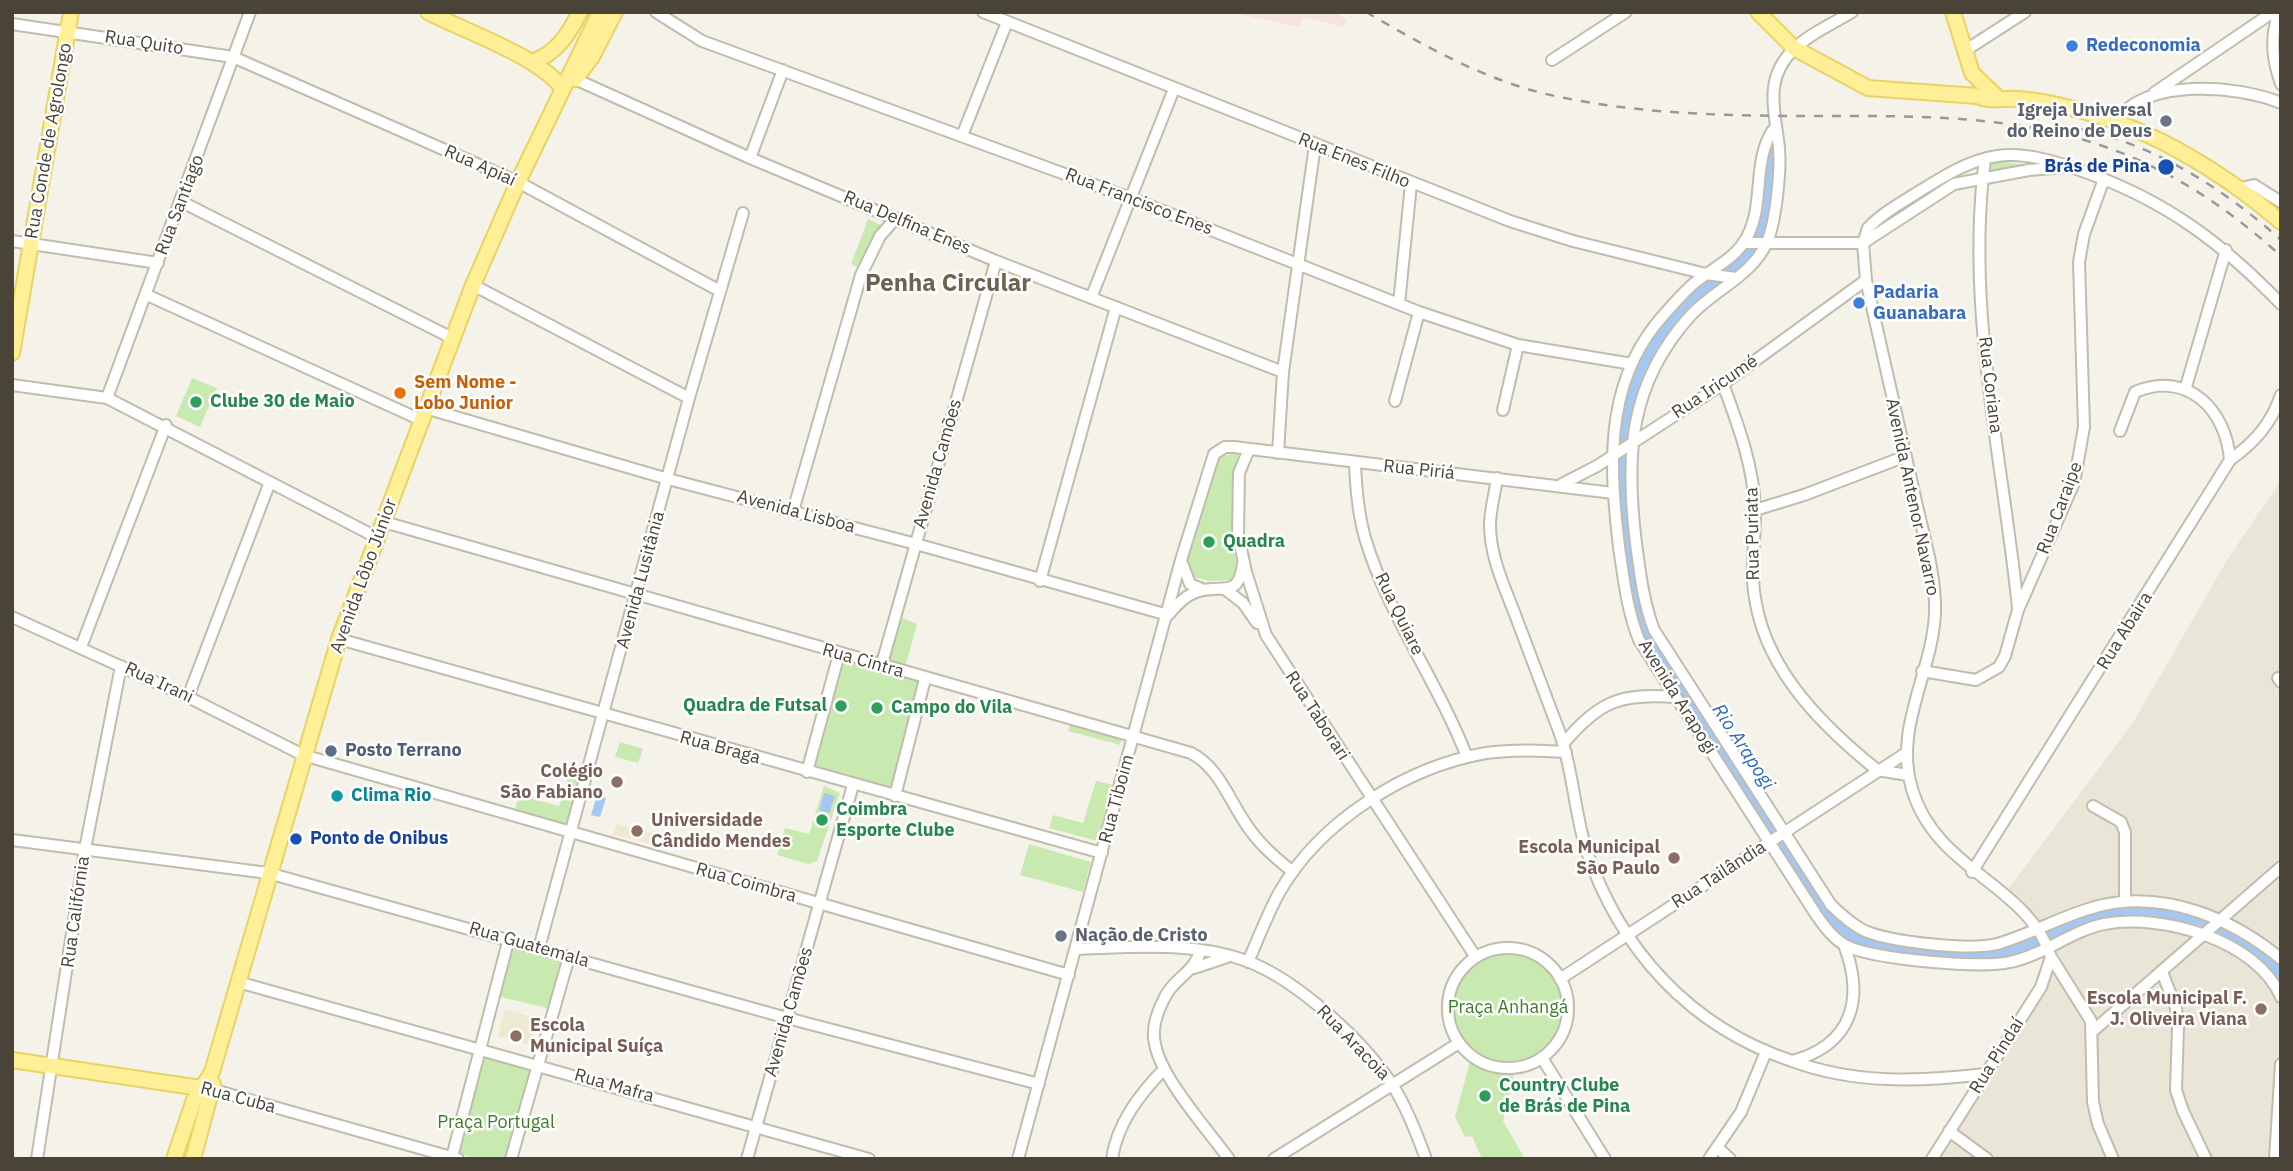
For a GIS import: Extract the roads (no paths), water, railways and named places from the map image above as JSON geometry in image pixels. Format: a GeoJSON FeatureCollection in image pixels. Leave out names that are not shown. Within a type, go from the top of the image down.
{"type":"FeatureCollection","features":[{"type":"Feature","properties":{"kind":"main road","name":"Rua Conde de Agrolongo"},"geometry":{"type":"LineString","coordinates":[[12,353],[71,12]]}},
{"type":"Feature","properties":{"kind":"main road"},"geometry":{"type":"LineString","coordinates":[[428,12],[532,62],[556,80],[561,92]]}},
{"type":"Feature","properties":{"kind":"main road"},"geometry":{"type":"LineString","coordinates":[[532,62],[554,51],[568,34],[580,12]]}},
{"type":"Feature","properties":{"kind":"main road","name":"Avenida Lôbo Júnior"},"geometry":{"type":"LineString","coordinates":[[193,1159],[207,1089],[268,873],[339,639],[472,285],[600,12]]}},
{"type":"Feature","properties":{"kind":"main road","name":"Avenida Lôbo Júnior"},"geometry":{"type":"LineString","coordinates":[[561,92],[592,57],[615,12]]}},
{"type":"Feature","properties":{"kind":"main road"},"geometry":{"type":"LineString","coordinates":[[1758,12],[1794,48],[1868,88],[2054,104],[2116,122],[2169,146],[2237,189],[2281,222]]}},
{"type":"Feature","properties":{"kind":"main road"},"geometry":{"type":"LineString","coordinates":[[1953,12],[1972,73],[1969,88],[1961,95]]}},
{"type":"Feature","properties":{"kind":"main road"},"geometry":{"type":"LineString","coordinates":[[1972,73],[1999,99]]}},
{"type":"Feature","properties":{"kind":"main road","name":"Rua Cuba"},"geometry":{"type":"LineString","coordinates":[[12,1060],[207,1089]]}},
{"type":"Feature","properties":{"kind":"main road","name":"Avenida Lôbo Júnior"},"geometry":{"type":"LineString","coordinates":[[174,1159],[207,1089]]}},
{"type":"Feature","properties":{"kind":"street","name":"Rua Santiago"},"geometry":{"type":"LineString","coordinates":[[107,398],[182,202],[250,12]]}},
{"type":"Feature","properties":{"kind":"street","name":"Rua Francisco Enes"},"geometry":{"type":"LineString","coordinates":[[656,12],[702,41],[1130,198],[1419,312],[1518,345],[1632,364]]}},
{"type":"Feature","properties":{"kind":"street","name":"Rua Enes Filho"},"geometry":{"type":"LineString","coordinates":[[983,12],[1411,184],[1573,242],[1731,278]]}},
{"type":"Feature","properties":{"kind":"street"},"geometry":{"type":"LineString","coordinates":[[1552,60],[1626,12]]}},
{"type":"Feature","properties":{"kind":"street"},"geometry":{"type":"LineString","coordinates":[[1794,48],[1852,12]]}},
{"type":"Feature","properties":{"kind":"street"},"geometry":{"type":"LineString","coordinates":[[1966,50],[2025,12]]}},
{"type":"Feature","properties":{"kind":"street"},"geometry":{"type":"LineString","coordinates":[[2116,122],[2127,109],[2149,97],[2273,12]]}},
{"type":"Feature","properties":{"kind":"street"},"geometry":{"type":"LineString","coordinates":[[2279,12],[2272,44],[2274,65],[2281,83]]}},
{"type":"Feature","properties":{"kind":"street"},"geometry":{"type":"LineString","coordinates":[[962,136],[1007,22]]}},
{"type":"Feature","properties":{"kind":"street","name":"Rua Quito"},"geometry":{"type":"LineString","coordinates":[[12,24],[233,57]]}},
{"type":"Feature","properties":{"kind":"street","name":"Avenida Arapogi"},"geometry":{"type":"LineString","coordinates":[[1794,48],[1773,85],[1773,131],[1779,159],[1763,244],[1749,267],[1731,278],[1676,332],[1648,379],[1622,449],[1613,494],[1628,611],[1639,640],[1675,697],[1777,838],[1831,905],[1863,930],[1921,942],[1984,946],[2037,930],[2102,905],[2125,902],[2192,910],[2215,926]]}},
{"type":"Feature","properties":{"kind":"street","name":"Rua Apiaí"},"geometry":{"type":"LineString","coordinates":[[233,57],[518,182],[720,291]]}},
{"type":"Feature","properties":{"kind":"street"},"geometry":{"type":"LineString","coordinates":[[750,158],[783,70]]}},
{"type":"Feature","properties":{"kind":"street","name":"Rua Delfina Enes"},"geometry":{"type":"LineString","coordinates":[[575,79],[750,158],[996,261],[1283,372]]}},
{"type":"Feature","properties":{"kind":"street"},"geometry":{"type":"LineString","coordinates":[[1091,298],[1174,89]]}},
{"type":"Feature","properties":{"kind":"street"},"geometry":{"type":"LineString","coordinates":[[2149,97],[2178,90],[2220,89],[2281,103]]}},
{"type":"Feature","properties":{"kind":"street","name":"Avenida Arapogi"},"geometry":{"type":"LineString","coordinates":[[1773,131],[1765,144],[1757,207],[1745,243],[1656,324],[1632,364],[1617,405],[1647,613],[1665,650],[1777,838],[1817,917],[1844,945]]}},
{"type":"Feature","properties":{"kind":"street"},"geometry":{"type":"LineString","coordinates":[[1278,453],[1283,372],[1315,145]]}},
{"type":"Feature","properties":{"kind":"street"},"geometry":{"type":"LineString","coordinates":[[1863,243],[1873,222],[1950,172],[1985,159],[2011,155],[2071,167],[2165,206],[2226,250],[2281,304]]}},
{"type":"Feature","properties":{"kind":"street","name":"Rua Coriana"},"geometry":{"type":"LineString","coordinates":[[1985,159],[1979,250],[1982,320],[2018,610]]}},
{"type":"Feature","properties":{"kind":"street"},"geometry":{"type":"LineString","coordinates":[[1745,243],[1863,243],[1944,189],[1983,177],[2071,167]]}},
{"type":"Feature","properties":{"kind":"street","name":"Rua Caraipe"},"geometry":{"type":"LineString","coordinates":[[1922,671],[1962,680],[1988,676],[2005,656],[2018,610],[2074,483],[2081,458],[2084,427],[2079,262],[2084,234],[2104,179]]}},
{"type":"Feature","properties":{"kind":"street"},"geometry":{"type":"LineString","coordinates":[[1399,304],[1411,184]]}},
{"type":"Feature","properties":{"kind":"street"},"geometry":{"type":"LineString","coordinates":[[2237,189],[2255,185],[2281,201]]}},
{"type":"Feature","properties":{"kind":"street"},"geometry":{"type":"LineString","coordinates":[[182,202],[452,338]]}},
{"type":"Feature","properties":{"kind":"street","name":"Avenida Lusitânia"},"geometry":{"type":"LineString","coordinates":[[540,948],[570,832],[638,596],[689,398],[743,213]]}},
{"type":"Feature","properties":{"kind":"street"},"geometry":{"type":"LineString","coordinates":[[793,511],[861,275],[880,236],[896,218]]}},
{"type":"Feature","properties":{"kind":"street"},"geometry":{"type":"LineString","coordinates":[[12,242],[158,263]]}},
{"type":"Feature","properties":{"kind":"street","name":"Avenida Antenor Navarro"},"geometry":{"type":"LineString","coordinates":[[1863,243],[1866,280],[1933,580],[1935,612],[1906,753],[1908,775],[1927,825],[1972,872],[2016,904],[2037,930],[2087,1012],[2094,1030]]}},
{"type":"Feature","properties":{"kind":"street"},"geometry":{"type":"LineString","coordinates":[[2185,390],[2226,250]]}},
{"type":"Feature","properties":{"kind":"street","name":"Avenida Camões"},"geometry":{"type":"LineString","coordinates":[[881,667],[996,261]]}},
{"type":"Feature","properties":{"kind":"street","name":"Rua Iricumé"},"geometry":{"type":"LineString","coordinates":[[1559,485],[1622,449],[1723,384],[1866,280]]}},
{"type":"Feature","properties":{"kind":"street"},"geometry":{"type":"LineString","coordinates":[[472,285],[689,398]]}},
{"type":"Feature","properties":{"kind":"street","name":"Avenida Lisboa"},"geometry":{"type":"LineString","coordinates":[[147,295],[423,414],[916,544],[1168,615]]}},
{"type":"Feature","properties":{"kind":"street"},"geometry":{"type":"LineString","coordinates":[[1040,581],[1115,307]]}},
{"type":"Feature","properties":{"kind":"street"},"geometry":{"type":"LineString","coordinates":[[1395,401],[1419,312]]}},
{"type":"Feature","properties":{"kind":"street"},"geometry":{"type":"LineString","coordinates":[[1503,410],[1518,345]]}},
{"type":"Feature","properties":{"kind":"street","name":"Rua Puriata"},"geometry":{"type":"LineString","coordinates":[[1723,384],[1745,443],[1755,510],[1750,563],[1756,606],[1768,642],[1789,679],[1814,712],[1841,740],[1877,770]]}},
{"type":"Feature","properties":{"kind":"street"},"geometry":{"type":"LineString","coordinates":[[12,385],[107,398],[166,425],[378,538]]}},
{"type":"Feature","properties":{"kind":"street"},"geometry":{"type":"LineString","coordinates":[[2120,431],[2135,392],[2151,385],[2185,390],[2215,412],[2224,428],[2230,460]]}},
{"type":"Feature","properties":{"kind":"street","name":"Rua Abaira"},"geometry":{"type":"LineString","coordinates":[[1972,872],[2230,460],[2263,431],[2275,412],[2281,395]]}},
{"type":"Feature","properties":{"kind":"street"},"geometry":{"type":"LineString","coordinates":[[82,647],[166,425]]}},
{"type":"Feature","properties":{"kind":"street","name":"Rua Piriá"},"geometry":{"type":"LineString","coordinates":[[1226,447],[1355,464],[1559,485],[1613,494]]}},
{"type":"Feature","properties":{"kind":"street","name":"Rua Tiboim"},"geometry":{"type":"LineString","coordinates":[[1018,1159],[1210,460],[1226,447]]}},
{"type":"Feature","properties":{"kind":"street","name":"Rua Taborari"},"geometry":{"type":"LineString","coordinates":[[1249,449],[1240,466],[1238,535],[1243,563],[1266,635],[1475,956]]}},
{"type":"Feature","properties":{"kind":"street"},"geometry":{"type":"LineString","coordinates":[[1755,510],[1804,495],[1906,456]]}},
{"type":"Feature","properties":{"kind":"street","name":"Rua Quiare"},"geometry":{"type":"LineString","coordinates":[[1355,464],[1357,503],[1365,539],[1384,586],[1454,722],[1467,757]]}},
{"type":"Feature","properties":{"kind":"street"},"geometry":{"type":"LineString","coordinates":[[1497,478],[1490,525],[1496,562],[1565,748],[1586,849],[1625,935],[1645,963],[1676,995],[1716,1026],[1766,1052],[1792,1061],[1852,1077],[1904,1080],[1985,1074]]}},
{"type":"Feature","properties":{"kind":"street"},"geometry":{"type":"LineString","coordinates":[[187,696],[270,482]]}},
{"type":"Feature","properties":{"kind":"street","name":"Rua Cintra"},"geometry":{"type":"LineString","coordinates":[[384,522],[881,667],[1135,735],[1201,758],[1215,773],[1258,840],[1293,872]]}},
{"type":"Feature","properties":{"kind":"street"},"geometry":{"type":"LineString","coordinates":[[1181,560],[1191,584],[1204,590]]}},
{"type":"Feature","properties":{"kind":"street"},"geometry":{"type":"LineString","coordinates":[[1168,615],[1182,599],[1204,590],[1226,590],[1238,583],[1243,563]]}},
{"type":"Feature","properties":{"kind":"street"},"geometry":{"type":"LineString","coordinates":[[1226,590],[1243,603],[1266,635]]}},
{"type":"Feature","properties":{"kind":"street","name":"Rua Irani"},"geometry":{"type":"LineString","coordinates":[[12,617],[187,696],[303,755]]}},
{"type":"Feature","properties":{"kind":"street","name":"Rua Braga"},"geometry":{"type":"LineString","coordinates":[[339,639],[603,716],[1102,853]]}},
{"type":"Feature","properties":{"kind":"street"},"geometry":{"type":"LineString","coordinates":[[807,772],[839,654]]}},
{"type":"Feature","properties":{"kind":"street","name":"Rua Califórnia"},"geometry":{"type":"LineString","coordinates":[[37,1159],[54,1065],[85,849],[121,666]]}},
{"type":"Feature","properties":{"kind":"street"},"geometry":{"type":"LineString","coordinates":[[895,796],[925,679]]}},
{"type":"Feature","properties":{"kind":"street"},"geometry":{"type":"LineString","coordinates":[[1248,962],[1279,893],[1293,872],[1322,839],[1371,800],[1414,776],[1467,757],[1531,749],[1565,748],[1604,704],[1634,695],[1675,697]]}},
{"type":"Feature","properties":{"kind":"street","name":"Rua Tailândia"},"geometry":{"type":"LineString","coordinates":[[1560,979],[1906,753]]}},
{"type":"Feature","properties":{"kind":"street","name":"Rua Coimbra"},"geometry":{"type":"LineString","coordinates":[[303,755],[1069,975]]}},
{"type":"Feature","properties":{"kind":"street"},"geometry":{"type":"LineString","coordinates":[[1877,770],[1908,775]]}},
{"type":"Feature","properties":{"kind":"street","name":"Avenida Camões"},"geometry":{"type":"LineString","coordinates":[[747,1159],[853,785]]}},
{"type":"Feature","properties":{"kind":"street"},"geometry":{"type":"LineString","coordinates":[[2093,806],[2121,822],[2125,832],[2125,902]]}},
{"type":"Feature","properties":{"kind":"street","name":"Rua Guatemala"},"geometry":{"type":"LineString","coordinates":[[12,840],[268,873],[509,938],[787,1018],[1039,1084]]}},
{"type":"Feature","properties":{"kind":"street"},"geometry":{"type":"LineString","coordinates":[[2113,1159],[2098,1124],[2093,1101],[2091,1064],[2094,1030],[2281,867]]}},
{"type":"Feature","properties":{"kind":"street"},"geometry":{"type":"LineString","coordinates":[[1792,1061],[1828,1044],[1846,1022],[1855,996],[1855,983],[1844,945],[1885,955],[1995,965],[2028,958],[2084,930],[2123,922],[2215,926],[2281,960]]}},
{"type":"Feature","properties":{"kind":"street"},"geometry":{"type":"LineString","coordinates":[[2215,926],[2264,971],[2281,997]]}},
{"type":"Feature","properties":{"kind":"street"},"geometry":{"type":"LineString","coordinates":[[455,1158],[509,938]]}},
{"type":"Feature","properties":{"kind":"street","name":"Rua Aracoia"},"geometry":{"type":"LineString","coordinates":[[1077,949],[1155,946],[1200,951],[1248,962],[1321,1007],[1392,1084],[1426,1159]]}},
{"type":"Feature","properties":{"kind":"street"},"geometry":{"type":"LineString","coordinates":[[1511,948],[1530,952],[1547,961],[1560,979],[1566,993],[1568,1012],[1564,1030],[1542,1058],[1522,1066],[1503,1068],[1485,1064],[1469,1054],[1459,1043],[1449,1023],[1447,1004],[1451,986],[1461,970],[1475,956],[1492,950],[1511,948]]}},
{"type":"Feature","properties":{"kind":"street"},"geometry":{"type":"LineString","coordinates":[[1182,976],[1184,949]]}},
{"type":"Feature","properties":{"kind":"street","name":"Rua Pindaí"},"geometry":{"type":"LineString","coordinates":[[1931,1159],[2046,977],[2048,950]]}},
{"type":"Feature","properties":{"kind":"street"},"geometry":{"type":"LineString","coordinates":[[1194,968],[1200,951]]}},
{"type":"Feature","properties":{"kind":"street"},"geometry":{"type":"LineString","coordinates":[[1228,956],[1194,968],[1182,976],[1166,993],[1154,1029],[1155,1045],[1164,1069],[1229,1159]]}},
{"type":"Feature","properties":{"kind":"street"},"geometry":{"type":"LineString","coordinates":[[511,1159],[569,957]]}},
{"type":"Feature","properties":{"kind":"street"},"geometry":{"type":"LineString","coordinates":[[2162,972],[2176,1008],[2179,1028],[2176,1090],[2206,1159]]}},
{"type":"Feature","properties":{"kind":"street"},"geometry":{"type":"LineString","coordinates":[[2046,977],[2067,982]]}},
{"type":"Feature","properties":{"kind":"street","name":"Rua Mafra"},"geometry":{"type":"LineString","coordinates":[[238,982],[869,1159]]}},
{"type":"Feature","properties":{"kind":"street"},"geometry":{"type":"LineString","coordinates":[[1275,1159],[1459,1043]]}},
{"type":"Feature","properties":{"kind":"street"},"geometry":{"type":"LineString","coordinates":[[1709,1159],[1741,1112],[1766,1052]]}},
{"type":"Feature","properties":{"kind":"street"},"geometry":{"type":"LineString","coordinates":[[1542,1058],[1605,1159]]}},
{"type":"Feature","properties":{"kind":"street"},"geometry":{"type":"LineString","coordinates":[[2274,1159],[2281,1064]]}},
{"type":"Feature","properties":{"kind":"street"},"geometry":{"type":"LineString","coordinates":[[1112,1159],[1121,1127],[1133,1106],[1164,1069]]}},
{"type":"Feature","properties":{"kind":"street","name":"Rua Cuba"},"geometry":{"type":"LineString","coordinates":[[207,1089],[455,1158]]}},
{"type":"Feature","properties":{"kind":"street"},"geometry":{"type":"LineString","coordinates":[[1949,1131],[1987,1159]]}},
{"type":"Feature","properties":{"kind":"street"},"geometry":{"type":"LineString","coordinates":[[1718,1148],[1730,1159]]}},
{"type":"Feature","properties":{"kind":"water"},"geometry":{"type":"Polygon","coordinates":[[[824,793],[835,796],[829,813],[819,810],[824,793]]]}},
{"type":"Feature","properties":{"kind":"water"},"geometry":{"type":"Polygon","coordinates":[[[597,796],[606,798],[600,817],[591,815],[597,796]]]}},
{"type":"Feature","properties":{"kind":"waterway","name":"Rio Arapogi"},"geometry":{"type":"LineString","coordinates":[[1770,155],[1763,219],[1754,242],[1740,261],[1689,303],[1658,337],[1638,376],[1629,411],[1623,450],[1624,531],[1629,571],[1647,637],[1782,840],[1820,906],[1837,925],[1852,936],[1869,942],[1942,956],[1993,956],[2015,951],[2100,915],[2160,910],[2199,917],[2233,932],[2281,973]]}},
{"type":"Feature","properties":{"kind":"railway"},"geometry":{"type":"LineString","coordinates":[[1366,12],[1437,52],[1487,75],[1538,92],[1597,104],[1726,115],[1962,119],[2064,134],[2123,153],[2172,177],[2218,205],[2281,256]]}},
{"type":"Feature","properties":{"kind":"railway"},"geometry":{"type":"LineString","coordinates":[[2074,128],[2131,144],[2185,170],[2235,203],[2281,240]]}},
{"type":"Feature","properties":{"kind":"place","name":"Redeconomia"},"geometry":{"type":"Point","coordinates":[2072,46]}},
{"type":"Feature","properties":{"kind":"place","name":"Igreja Universal do Reino de Deus"},"geometry":{"type":"Point","coordinates":[2166,121]}},
{"type":"Feature","properties":{"kind":"place","name":"Brás de Pina"},"geometry":{"type":"Point","coordinates":[2166,167]}},
{"type":"Feature","properties":{"kind":"place","name":"Padaria Guanabara"},"geometry":{"type":"Point","coordinates":[1859,303]}},
{"type":"Feature","properties":{"kind":"place","name":"Sem Nome - Lobo Junior"},"geometry":{"type":"Point","coordinates":[400,393]}},
{"type":"Feature","properties":{"kind":"place","name":"Clube 30 de Maio"},"geometry":{"type":"Point","coordinates":[196,402]}},
{"type":"Feature","properties":{"kind":"place","name":"Quadra"},"geometry":{"type":"Point","coordinates":[1209,542]}},
{"type":"Feature","properties":{"kind":"place","name":"Quadra de Futsal"},"geometry":{"type":"Point","coordinates":[841,706]}},
{"type":"Feature","properties":{"kind":"place","name":"Campo do Vila"},"geometry":{"type":"Point","coordinates":[877,708]}},
{"type":"Feature","properties":{"kind":"place","name":"Posto Terrano"},"geometry":{"type":"Point","coordinates":[331,751]}},
{"type":"Feature","properties":{"kind":"place","name":"Colégio São Fabiano"},"geometry":{"type":"Point","coordinates":[617,782]}},
{"type":"Feature","properties":{"kind":"place","name":"Clima Rio"},"geometry":{"type":"Point","coordinates":[337,796]}},
{"type":"Feature","properties":{"kind":"place","name":"Coimbra Esporte Clube"},"geometry":{"type":"Point","coordinates":[822,820]}},
{"type":"Feature","properties":{"kind":"place","name":"Universidade Cândido Mendes"},"geometry":{"type":"Point","coordinates":[637,831]}},
{"type":"Feature","properties":{"kind":"place","name":"Ponto de Onibus"},"geometry":{"type":"Point","coordinates":[296,839]}},
{"type":"Feature","properties":{"kind":"place","name":"Escola Municipal São Paulo"},"geometry":{"type":"Point","coordinates":[1674,858]}},
{"type":"Feature","properties":{"kind":"place","name":"Nação de Cristo"},"geometry":{"type":"Point","coordinates":[1061,936]}},
{"type":"Feature","properties":{"kind":"place","name":"Escola Municipal F. J. Oliveira Viana"},"geometry":{"type":"Point","coordinates":[2261,1009]}},
{"type":"Feature","properties":{"kind":"place","name":"Escola Municipal Suíça"},"geometry":{"type":"Point","coordinates":[516,1036]}},
{"type":"Feature","properties":{"kind":"place","name":"Country Clube de Brás de Pina"},"geometry":{"type":"Point","coordinates":[1485,1096]}},
{"type":"Feature","properties":{"kind":"district","name":"Penha Circular"},"geometry":{"type":"Point","coordinates":[948,284]}},
{"type":"Feature","properties":{"kind":"park label","name":"Praça Anhangá"},"geometry":{"type":"Point","coordinates":[1508,1008]}},
{"type":"Feature","properties":{"kind":"park label","name":"Praça Portugal"},"geometry":{"type":"Point","coordinates":[496,1123]}}]}
